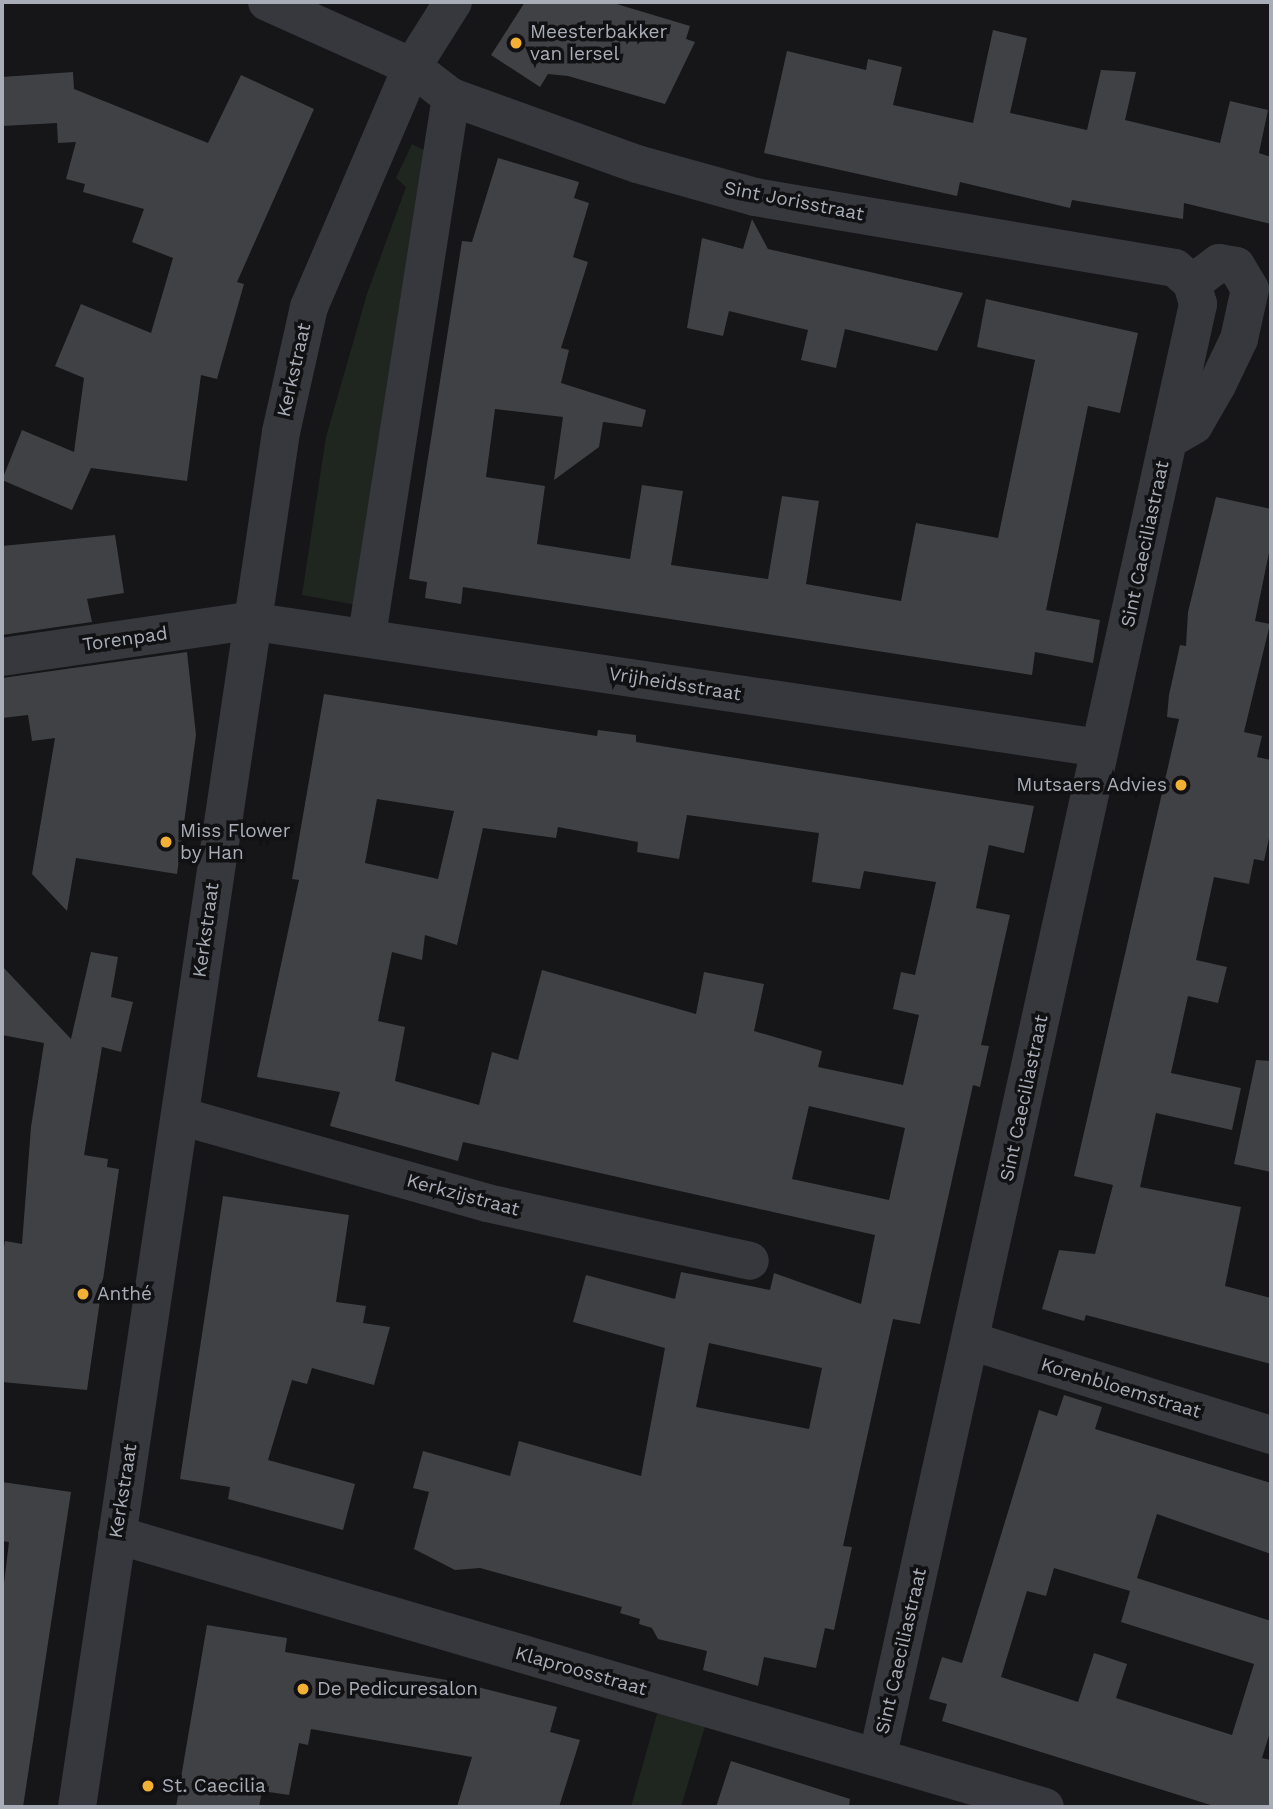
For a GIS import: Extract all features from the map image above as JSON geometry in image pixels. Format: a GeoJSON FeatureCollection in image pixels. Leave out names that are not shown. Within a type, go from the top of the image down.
{"type":"FeatureCollection","features":[{"type":"Feature","properties":{"kind":"street","name":"Sint Jorisstraat"},"geometry":{"type":"LineString","coordinates":[[267,2],[412,67],[451,97],[637,163],[755,197],[1175,268],[1192,283]]}},
{"type":"Feature","properties":{"kind":"street","name":"Kerkstraat"},"geometry":{"type":"LineString","coordinates":[[77,1807],[180,1116],[249,621],[281,432],[309,307],[412,67],[453,2]]}},
{"type":"Feature","properties":{"kind":"street"},"geometry":{"type":"LineString","coordinates":[[367,635],[451,97]]}},
{"type":"Feature","properties":{"kind":"street","name":"Sint Caeciliastraat"},"geometry":{"type":"LineString","coordinates":[[878,1755],[971,1341],[1100,748],[1198,304],[1192,283],[1219,264],[1236,266],[1250,289],[1239,339],[1194,425],[1168,440]]}},
{"type":"Feature","properties":{"kind":"street","name":"Vrijheidsstraat"},"geometry":{"type":"LineString","coordinates":[[249,621],[367,635],[1100,748]]}},
{"type":"Feature","properties":{"kind":"street","name":"Torenpad"},"geometry":{"type":"LineString","coordinates":[[2,657],[249,621]]}},
{"type":"Feature","properties":{"kind":"street","name":"Kerkzijstraat"},"geometry":{"type":"LineString","coordinates":[[180,1116],[486,1203],[750,1261]]}},
{"type":"Feature","properties":{"kind":"street","name":"Korenbloemstraat"},"geometry":{"type":"LineString","coordinates":[[971,1341],[1271,1435]]}},
{"type":"Feature","properties":{"kind":"street","name":"Klaproosstraat"},"geometry":{"type":"LineString","coordinates":[[117,1535],[878,1755],[1002,1801],[1045,1807]]}},
{"type":"Feature","properties":{"kind":"shaded area"},"geometry":{"type":"Polygon","coordinates":[[[412,144],[433,155],[363,606],[302,595],[326,437],[367,294],[406,187],[396,178],[412,144]]]}},
{"type":"Feature","properties":{"kind":"shaded area"},"geometry":{"type":"Polygon","coordinates":[[[659,1707],[707,1720],[681,1807],[631,1807],[659,1707]]]}},
{"type":"Feature","properties":{"kind":"building"},"geometry":{"type":"Polygon","coordinates":[[[525,2],[610,2],[690,26],[686,39],[695,42],[665,104],[568,76],[548,74],[540,87],[491,55],[525,2]]]}},
{"type":"Feature","properties":{"kind":"building"},"geometry":{"type":"Polygon","coordinates":[[[993,30],[1027,38],[1010,113],[1087,130],[1101,70],[1136,72],[1125,120],[1220,143],[1230,101],[1268,110],[1259,153],[1271,157],[1271,224],[1184,203],[1183,219],[1072,200],[1070,208],[960,182],[957,196],[764,153],[787,51],[866,70],[868,59],[902,67],[893,105],[973,123],[993,30]]]}},
{"type":"Feature","properties":{"kind":"building"},"geometry":{"type":"Polygon","coordinates":[[[73,72],[74,89],[208,143],[241,75],[314,109],[237,282],[244,284],[217,379],[201,375],[187,481],[91,468],[72,510],[2,480],[22,430],[74,452],[84,378],[55,366],[81,304],[151,333],[173,258],[132,242],[144,209],[83,192],[85,184],[66,179],[76,142],[58,143],[57,123],[2,126],[2,77],[73,72]]]}},
{"type":"Feature","properties":{"kind":"building"},"geometry":{"type":"Polygon","coordinates":[[[498,158],[579,182],[574,198],[589,203],[573,257],[588,262],[561,348],[569,350],[561,383],[646,410],[642,427],[603,422],[599,447],[554,480],[563,417],[495,409],[486,477],[545,486],[537,544],[630,559],[642,485],[683,491],[671,565],[768,579],[782,496],[819,501],[806,584],[901,601],[916,523],[998,538],[1035,360],[977,347],[986,299],[1138,333],[1120,413],[1088,406],[1046,610],[1100,620],[1093,663],[1035,652],[1032,675],[463,587],[461,604],[425,598],[427,582],[409,579],[462,241],[472,242],[498,158]]]}},
{"type":"Feature","properties":{"kind":"building"},"geometry":{"type":"Polygon","coordinates":[[[752,219],[768,249],[963,293],[937,351],[845,329],[836,368],[801,360],[808,330],[729,311],[723,336],[687,328],[702,238],[743,249],[752,219]]]}},
{"type":"Feature","properties":{"kind":"building"},"geometry":{"type":"Polygon","coordinates":[[[1216,497],[1271,509],[1271,543],[1255,621],[1270,624],[1244,732],[1262,736],[1257,757],[1271,760],[1271,829],[1264,861],[1254,859],[1249,884],[1214,877],[1196,960],[1227,967],[1218,1003],[1188,996],[1171,1073],[1241,1088],[1232,1130],[1156,1113],[1140,1187],[1241,1207],[1225,1286],[1271,1298],[1271,1364],[1086,1315],[1084,1321],[1042,1309],[1059,1250],[1095,1254],[1113,1185],[1074,1176],[1179,719],[1167,717],[1169,695],[1180,645],[1186,646],[1188,612],[1216,497]]]}},
{"type":"Feature","properties":{"kind":"building"},"geometry":{"type":"Polygon","coordinates":[[[115,535],[124,593],[87,599],[92,622],[2,635],[2,546],[115,535]]]}},
{"type":"Feature","properties":{"kind":"building"},"geometry":{"type":"Polygon","coordinates":[[[187,652],[196,735],[177,874],[76,858],[67,911],[32,874],[55,738],[32,741],[28,715],[2,718],[2,678],[187,652]]]}},
{"type":"Feature","properties":{"kind":"building"},"geometry":{"type":"Polygon","coordinates":[[[324,694],[597,736],[598,730],[636,735],[636,742],[1034,806],[1024,853],[989,845],[976,908],[1010,915],[981,1045],[989,1046],[980,1087],[973,1085],[920,1324],[893,1319],[843,1546],[852,1547],[834,1630],[825,1628],[816,1668],[764,1657],[758,1686],[703,1670],[707,1651],[658,1639],[652,1628],[639,1624],[640,1619],[620,1613],[622,1607],[480,1568],[455,1570],[414,1549],[429,1492],[413,1488],[423,1451],[510,1476],[519,1441],[641,1476],[665,1348],[573,1322],[586,1275],[675,1299],[681,1272],[770,1290],[774,1273],[861,1304],[875,1235],[463,1142],[458,1161],[330,1126],[340,1092],[257,1077],[299,880],[292,879],[324,694]],[[377,799],[365,863],[438,879],[454,811],[377,799]],[[687,815],[679,859],[637,852],[638,842],[558,827],[556,838],[483,828],[457,945],[425,935],[422,960],[392,952],[378,1021],[405,1027],[395,1081],[479,1105],[492,1052],[518,1060],[542,970],[696,1014],[704,972],[764,984],[754,1031],[822,1051],[818,1067],[903,1085],[919,1015],[893,1009],[901,972],[915,975],[936,882],[864,871],[860,889],[812,882],[819,833],[687,815]],[[809,1106],[792,1179],[889,1200],[905,1128],[809,1106]],[[709,1343],[696,1407],[809,1429],[822,1368],[709,1343]]]}},
{"type":"Feature","properties":{"kind":"building"},"geometry":{"type":"Polygon","coordinates":[[[91,952],[118,957],[111,997],[133,1002],[121,1052],[102,1047],[84,1155],[108,1159],[107,1167],[119,1169],[87,1390],[2,1382],[2,1261],[5,1241],[22,1244],[31,1127],[44,1043],[2,1035],[2,966],[71,1039],[91,952]]]}},
{"type":"Feature","properties":{"kind":"building"},"geometry":{"type":"Polygon","coordinates":[[[1256,1060],[1271,1061],[1271,1172],[1234,1164],[1256,1060]]]}},
{"type":"Feature","properties":{"kind":"building"},"geometry":{"type":"Polygon","coordinates":[[[223,1196],[349,1215],[336,1302],[366,1306],[363,1323],[390,1327],[374,1385],[312,1368],[307,1384],[292,1380],[268,1460],[355,1484],[343,1530],[228,1499],[230,1487],[180,1479],[223,1196]]]}},
{"type":"Feature","properties":{"kind":"building"},"geometry":{"type":"Polygon","coordinates":[[[1064,1395],[1102,1407],[1095,1429],[1271,1483],[1271,1554],[1157,1514],[1137,1578],[1271,1621],[1271,1729],[1262,1758],[1271,1760],[1271,1807],[1217,1807],[942,1721],[947,1704],[929,1699],[942,1657],[962,1663],[1039,1410],[1057,1416],[1064,1395]],[[1054,1568],[1046,1596],[1027,1591],[1001,1677],[1078,1702],[1094,1653],[1127,1664],[1116,1698],[1232,1735],[1254,1664],[1121,1622],[1130,1591],[1054,1568]]]}},
{"type":"Feature","properties":{"kind":"building"},"geometry":{"type":"Polygon","coordinates":[[[2,1482],[71,1492],[23,1807],[2,1807],[2,1600],[9,1542],[2,1541],[2,1482]]]}},
{"type":"Feature","properties":{"kind":"building"},"geometry":{"type":"Polygon","coordinates":[[[207,1625],[287,1638],[285,1652],[458,1682],[557,1707],[550,1732],[580,1740],[559,1807],[457,1807],[472,1757],[311,1729],[308,1745],[299,1743],[289,1795],[262,1791],[259,1807],[176,1807],[207,1625]]]}},
{"type":"Feature","properties":{"kind":"building"},"geometry":{"type":"Polygon","coordinates":[[[731,1761],[850,1799],[849,1807],[716,1807],[731,1761]]]}},
{"type":"Feature","properties":{"kind":"place","name":"Meesterbakker van Iersel"},"geometry":{"type":"Point","coordinates":[516,43]}},
{"type":"Feature","properties":{"kind":"place","name":"Mutsaers Advies"},"geometry":{"type":"Point","coordinates":[1181,785]}},
{"type":"Feature","properties":{"kind":"place","name":"Miss Flower by Han"},"geometry":{"type":"Point","coordinates":[166,842]}},
{"type":"Feature","properties":{"kind":"place","name":"Anthé"},"geometry":{"type":"Point","coordinates":[83,1294]}},
{"type":"Feature","properties":{"kind":"place","name":"De Pedicuresalon"},"geometry":{"type":"Point","coordinates":[303,1689]}},
{"type":"Feature","properties":{"kind":"place","name":"St. Caecilia"},"geometry":{"type":"Point","coordinates":[148,1786]}}]}
